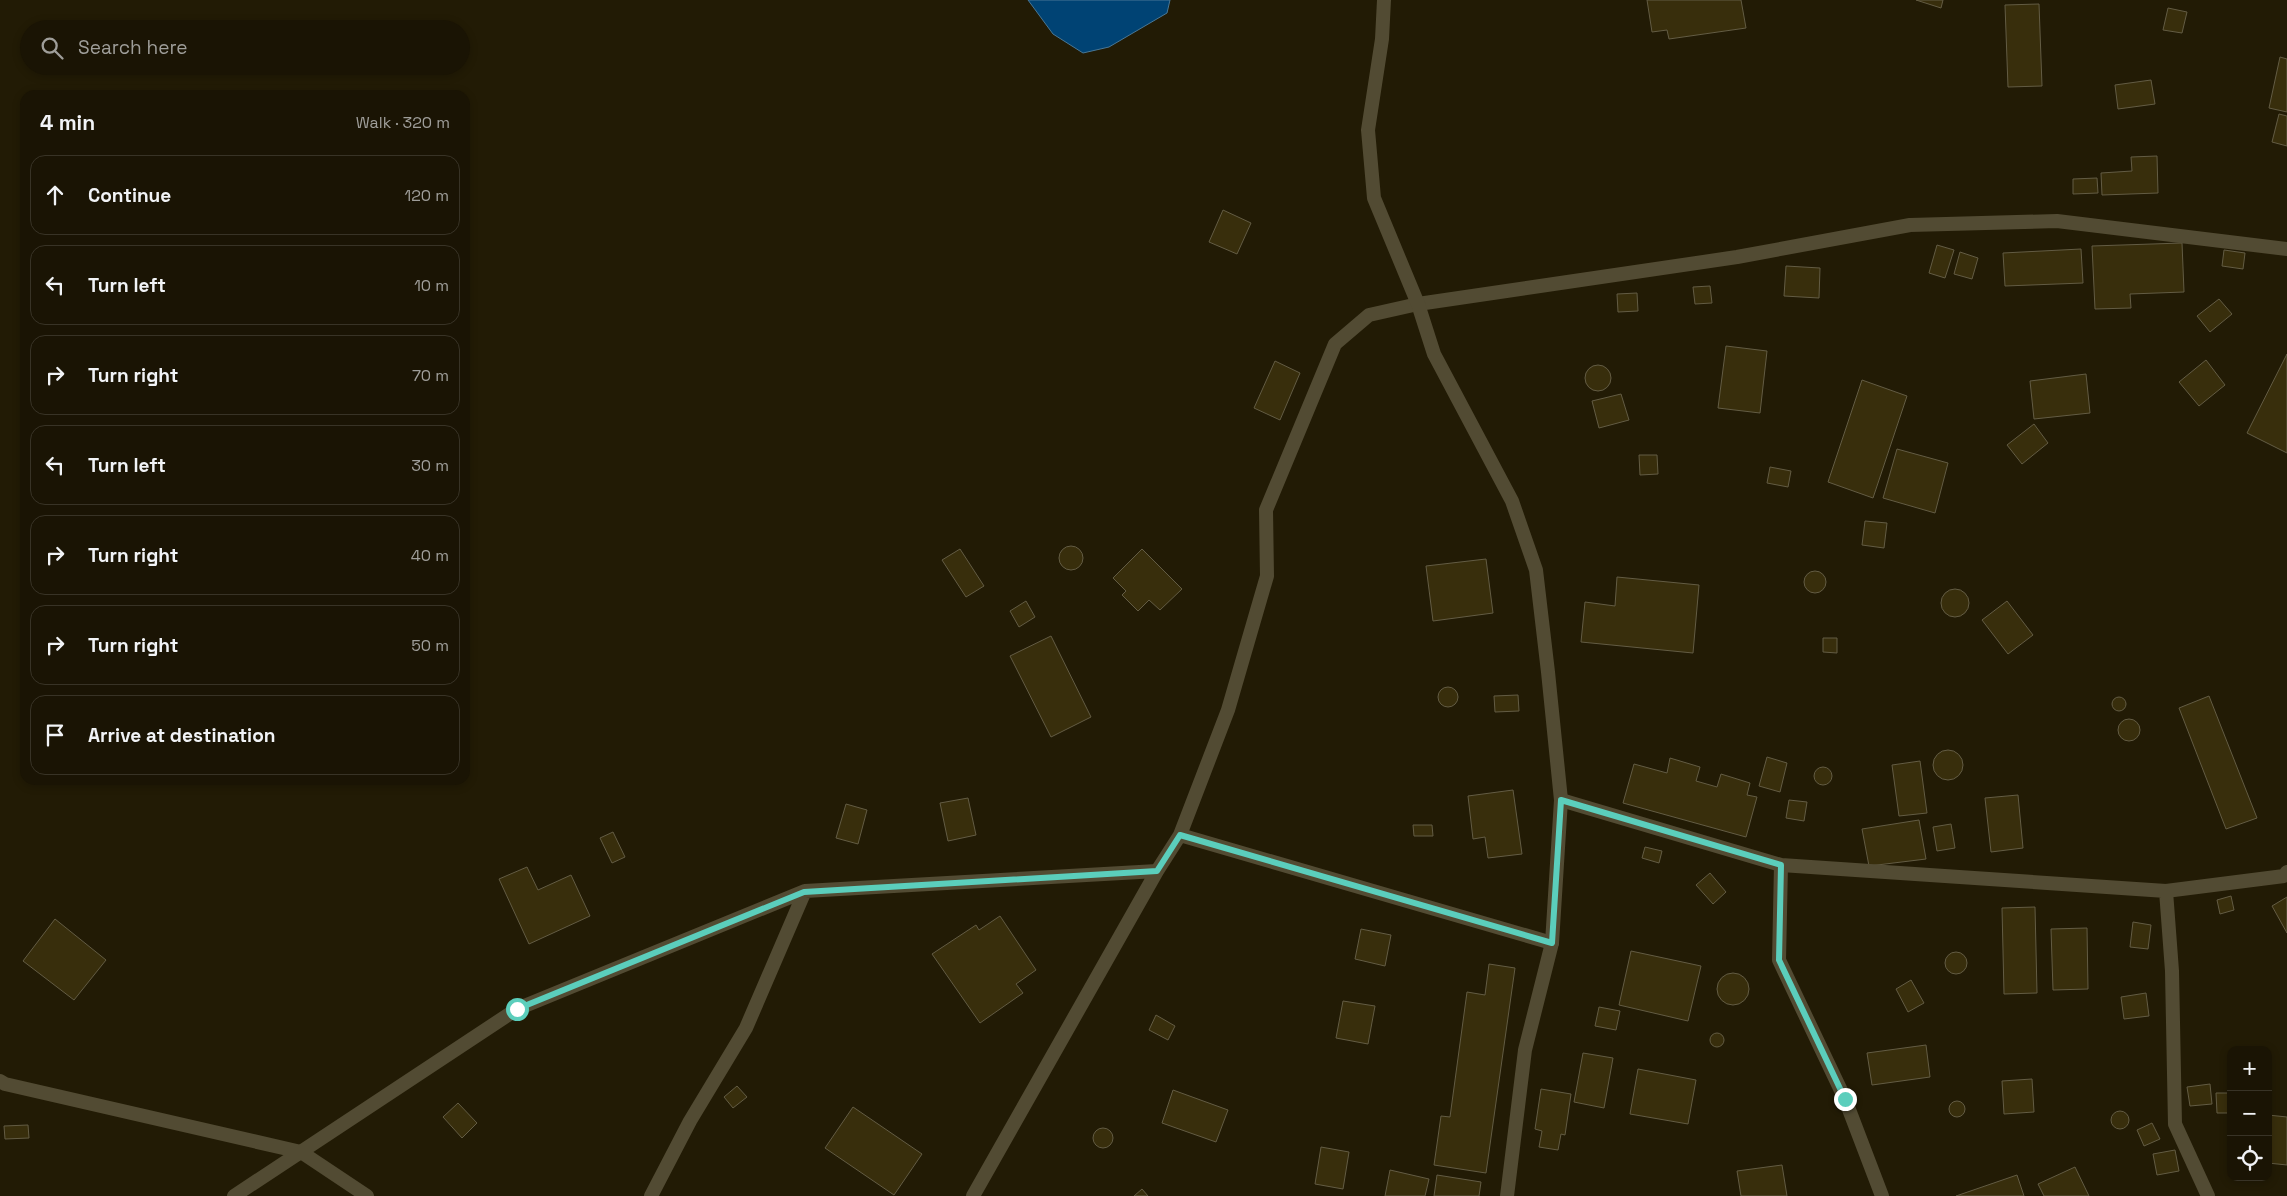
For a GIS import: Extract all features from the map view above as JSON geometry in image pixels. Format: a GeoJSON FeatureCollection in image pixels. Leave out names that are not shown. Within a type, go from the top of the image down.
{"type":"FeatureCollection","features":[{"type":"Feature","properties":{"kind":"street"},"geometry":{"type":"LineString","coordinates":[[1384,0],[1382,39],[1368,130],[1374,198],[1418,304],[1434,354],[1512,501],[1536,570],[1561,800],[1552,943],[1525,1050],[1507,1196]]}},
{"type":"Feature","properties":{"kind":"street"},"geometry":{"type":"LineString","coordinates":[[973,1196],[1157,871],[1180,835],[1228,710],[1268,576],[1266,510],[1335,344],[1369,315],[1418,304],[1737,257],[1910,225],[2057,221],[2287,249]]}},
{"type":"Feature","properties":{"kind":"street"},"geometry":{"type":"LineString","coordinates":[[1561,800],[1781,865],[2166,891],[2284,876],[2287,872]]}},
{"type":"Feature","properties":{"kind":"street"},"geometry":{"type":"LineString","coordinates":[[1180,835],[1552,943]]}},
{"type":"Feature","properties":{"kind":"street"},"geometry":{"type":"LineString","coordinates":[[1781,865],[1779,960],[1845,1099],[1882,1196]]}},
{"type":"Feature","properties":{"kind":"street"},"geometry":{"type":"LineString","coordinates":[[234,1196],[517,1009],[804,892],[1157,871]]}},
{"type":"Feature","properties":{"kind":"street"},"geometry":{"type":"LineString","coordinates":[[2166,891],[2172,971],[2175,1124],[2208,1196]]}},
{"type":"Feature","properties":{"kind":"street"},"geometry":{"type":"LineString","coordinates":[[652,1196],[690,1121],[746,1028],[804,892]]}},
{"type":"Feature","properties":{"kind":"street"},"geometry":{"type":"LineString","coordinates":[[0,1081],[5,1084],[301,1152],[367,1196]]}},
{"type":"Feature","properties":{"kind":"water"},"geometry":{"type":"Polygon","coordinates":[[[1028,0],[1170,0],[1167,13],[1109,47],[1083,53],[1053,34],[1028,0]]]}},
{"type":"Feature","properties":{"kind":"building"},"geometry":{"type":"Polygon","coordinates":[[[1647,0],[1741,0],[1746,28],[1669,39],[1667,30],[1652,32],[1647,0]]]}},
{"type":"Feature","properties":{"kind":"building"},"geometry":{"type":"Polygon","coordinates":[[[1916,0],[1943,0],[1941,8],[1916,0]]]}},
{"type":"Feature","properties":{"kind":"building"},"geometry":{"type":"Polygon","coordinates":[[[2039,4],[2042,86],[2008,87],[2005,5],[2039,4]]]}},
{"type":"Feature","properties":{"kind":"building"},"geometry":{"type":"Polygon","coordinates":[[[2168,8],[2187,12],[2182,33],[2163,30],[2168,8]]]}},
{"type":"Feature","properties":{"kind":"building"},"geometry":{"type":"Polygon","coordinates":[[[2280,57],[2287,59],[2287,112],[2269,108],[2280,57]]]}},
{"type":"Feature","properties":{"kind":"building"},"geometry":{"type":"Polygon","coordinates":[[[2151,80],[2155,104],[2118,109],[2115,85],[2151,80]]]}},
{"type":"Feature","properties":{"kind":"building"},"geometry":{"type":"Polygon","coordinates":[[[2279,114],[2287,116],[2287,146],[2272,142],[2279,114]]]}},
{"type":"Feature","properties":{"kind":"building"},"geometry":{"type":"Polygon","coordinates":[[[2157,156],[2158,193],[2102,195],[2101,173],[2132,171],[2131,157],[2157,156]]]}},
{"type":"Feature","properties":{"kind":"building"},"geometry":{"type":"Polygon","coordinates":[[[2097,178],[2098,193],[2073,194],[2073,179],[2097,178]]]}},
{"type":"Feature","properties":{"kind":"building"},"geometry":{"type":"Polygon","coordinates":[[[1223,210],[1251,223],[1237,254],[1209,242],[1223,210]]]}},
{"type":"Feature","properties":{"kind":"building"},"geometry":{"type":"Polygon","coordinates":[[[2182,243],[2184,292],[2130,294],[2131,308],[2095,309],[2092,246],[2182,243]]]}},
{"type":"Feature","properties":{"kind":"building"},"geometry":{"type":"Polygon","coordinates":[[[1937,245],[1954,250],[1945,278],[1929,273],[1937,245]]]}},
{"type":"Feature","properties":{"kind":"building"},"geometry":{"type":"Polygon","coordinates":[[[2081,249],[2083,283],[2005,286],[2003,253],[2081,249]]]}},
{"type":"Feature","properties":{"kind":"building"},"geometry":{"type":"Polygon","coordinates":[[[2224,250],[2245,253],[2243,269],[2222,266],[2224,250]]]}},
{"type":"Feature","properties":{"kind":"building"},"geometry":{"type":"Polygon","coordinates":[[[1960,252],[1978,258],[1972,279],[1954,274],[1960,252]]]}},
{"type":"Feature","properties":{"kind":"building"},"geometry":{"type":"Polygon","coordinates":[[[1786,266],[1820,268],[1819,298],[1784,296],[1786,266]]]}},
{"type":"Feature","properties":{"kind":"building"},"geometry":{"type":"Polygon","coordinates":[[[1710,286],[1712,303],[1695,304],[1693,287],[1710,286]]]}},
{"type":"Feature","properties":{"kind":"building"},"geometry":{"type":"Polygon","coordinates":[[[1637,293],[1638,311],[1618,312],[1617,294],[1637,293]]]}},
{"type":"Feature","properties":{"kind":"building"},"geometry":{"type":"Polygon","coordinates":[[[2219,299],[2232,314],[2210,332],[2197,316],[2219,299]]]}},
{"type":"Feature","properties":{"kind":"building"},"geometry":{"type":"Polygon","coordinates":[[[1726,346],[1767,351],[1760,413],[1718,408],[1726,346]]]}},
{"type":"Feature","properties":{"kind":"building"},"geometry":{"type":"Polygon","coordinates":[[[2287,354],[2287,453],[2247,433],[2287,354]]]}},
{"type":"Feature","properties":{"kind":"building"},"geometry":{"type":"Polygon","coordinates":[[[2206,360],[2225,385],[2199,406],[2179,382],[2206,360]]]}},
{"type":"Feature","properties":{"kind":"building"},"geometry":{"type":"Polygon","coordinates":[[[1275,361],[1300,373],[1280,420],[1254,408],[1275,361]]]}},
{"type":"Feature","properties":{"kind":"building"},"geometry":{"type":"Polygon","coordinates":[[[1598,365],[1607,369],[1611,378],[1607,387],[1598,391],[1589,387],[1585,378],[1589,369],[1598,365]]]}},
{"type":"Feature","properties":{"kind":"building"},"geometry":{"type":"Polygon","coordinates":[[[2086,374],[2090,413],[2034,419],[2030,381],[2086,374]]]}},
{"type":"Feature","properties":{"kind":"building"},"geometry":{"type":"Polygon","coordinates":[[[1862,380],[1907,396],[1873,498],[1828,482],[1862,380]]]}},
{"type":"Feature","properties":{"kind":"building"},"geometry":{"type":"Polygon","coordinates":[[[1621,394],[1629,420],[1599,428],[1592,401],[1621,394]]]}},
{"type":"Feature","properties":{"kind":"building"},"geometry":{"type":"Polygon","coordinates":[[[2034,424],[2048,443],[2022,464],[2007,445],[2034,424]]]}},
{"type":"Feature","properties":{"kind":"building"},"geometry":{"type":"Polygon","coordinates":[[[1897,449],[1948,463],[1935,513],[1883,498],[1897,449]]]}},
{"type":"Feature","properties":{"kind":"building"},"geometry":{"type":"Polygon","coordinates":[[[1639,455],[1657,455],[1658,474],[1640,475],[1639,455]]]}},
{"type":"Feature","properties":{"kind":"building"},"geometry":{"type":"Polygon","coordinates":[[[1770,467],[1791,471],[1788,487],[1767,483],[1770,467]]]}},
{"type":"Feature","properties":{"kind":"building"},"geometry":{"type":"Polygon","coordinates":[[[1865,521],[1887,523],[1884,548],[1862,545],[1865,521]]]}},
{"type":"Feature","properties":{"kind":"building"},"geometry":{"type":"Polygon","coordinates":[[[1071,546],[1080,549],[1083,558],[1080,567],[1071,570],[1062,567],[1059,558],[1062,549],[1071,546]]]}},
{"type":"Feature","properties":{"kind":"building"},"geometry":{"type":"Polygon","coordinates":[[[960,549],[984,586],[966,597],[942,560],[960,549]]]}},
{"type":"Feature","properties":{"kind":"building"},"geometry":{"type":"Polygon","coordinates":[[[1142,549],[1182,589],[1160,610],[1149,600],[1138,611],[1122,595],[1126,591],[1113,578],[1142,549]]]}},
{"type":"Feature","properties":{"kind":"building"},"geometry":{"type":"Polygon","coordinates":[[[1486,559],[1493,613],[1433,621],[1426,566],[1486,559]]]}},
{"type":"Feature","properties":{"kind":"building"},"geometry":{"type":"Polygon","coordinates":[[[1815,571],[1823,574],[1826,582],[1823,590],[1815,593],[1807,590],[1804,582],[1807,574],[1815,571]]]}},
{"type":"Feature","properties":{"kind":"building"},"geometry":{"type":"Polygon","coordinates":[[[1617,577],[1699,585],[1693,653],[1581,642],[1585,602],[1615,606],[1617,577]]]}},
{"type":"Feature","properties":{"kind":"building"},"geometry":{"type":"Polygon","coordinates":[[[1955,589],[1965,593],[1969,603],[1965,613],[1955,617],[1945,613],[1941,603],[1945,593],[1955,589]]]}},
{"type":"Feature","properties":{"kind":"building"},"geometry":{"type":"Polygon","coordinates":[[[1026,601],[1035,617],[1019,627],[1010,611],[1026,601]]]}},
{"type":"Feature","properties":{"kind":"building"},"geometry":{"type":"Polygon","coordinates":[[[2007,601],[2033,635],[2008,654],[1982,620],[2007,601]]]}},
{"type":"Feature","properties":{"kind":"building"},"geometry":{"type":"Polygon","coordinates":[[[1051,636],[1091,717],[1051,737],[1010,656],[1051,636]]]}},
{"type":"Feature","properties":{"kind":"building"},"geometry":{"type":"Polygon","coordinates":[[[1823,638],[1837,638],[1837,653],[1823,652],[1823,638]]]}},
{"type":"Feature","properties":{"kind":"building"},"geometry":{"type":"Polygon","coordinates":[[[1448,687],[1455,690],[1458,697],[1455,704],[1448,707],[1441,704],[1438,697],[1441,690],[1448,687]]]}},
{"type":"Feature","properties":{"kind":"building"},"geometry":{"type":"Polygon","coordinates":[[[1518,695],[1519,711],[1495,712],[1494,696],[1518,695]]]}},
{"type":"Feature","properties":{"kind":"building"},"geometry":{"type":"Polygon","coordinates":[[[2209,696],[2257,818],[2226,829],[2179,708],[2209,696]]]}},
{"type":"Feature","properties":{"kind":"building"},"geometry":{"type":"Polygon","coordinates":[[[2119,697],[2124,699],[2126,704],[2124,709],[2119,711],[2114,709],[2112,704],[2114,699],[2119,697]]]}},
{"type":"Feature","properties":{"kind":"building"},"geometry":{"type":"Polygon","coordinates":[[[2129,719],[2137,722],[2140,730],[2137,738],[2129,741],[2121,738],[2118,730],[2121,722],[2129,719]]]}},
{"type":"Feature","properties":{"kind":"building"},"geometry":{"type":"Polygon","coordinates":[[[1948,750],[1959,754],[1963,765],[1959,776],[1948,780],[1937,776],[1933,765],[1937,754],[1948,750]]]}},
{"type":"Feature","properties":{"kind":"building"},"geometry":{"type":"Polygon","coordinates":[[[1767,757],[1787,763],[1780,792],[1759,786],[1767,757]]]}},
{"type":"Feature","properties":{"kind":"building"},"geometry":{"type":"Polygon","coordinates":[[[1670,758],[1700,767],[1696,781],[1717,787],[1721,774],[1750,783],[1747,795],[1757,797],[1746,837],[1623,803],[1634,764],[1667,773],[1670,758]]]}},
{"type":"Feature","properties":{"kind":"building"},"geometry":{"type":"Polygon","coordinates":[[[1920,761],[1927,813],[1899,816],[1892,765],[1920,761]]]}},
{"type":"Feature","properties":{"kind":"building"},"geometry":{"type":"Polygon","coordinates":[[[1823,767],[1829,770],[1832,776],[1829,782],[1823,785],[1817,782],[1814,776],[1817,770],[1823,767]]]}},
{"type":"Feature","properties":{"kind":"building"},"geometry":{"type":"Polygon","coordinates":[[[1513,790],[1522,854],[1488,858],[1485,837],[1473,839],[1468,796],[1513,790]]]}},
{"type":"Feature","properties":{"kind":"building"},"geometry":{"type":"Polygon","coordinates":[[[2018,795],[2023,848],[1991,852],[1985,798],[2018,795]]]}},
{"type":"Feature","properties":{"kind":"building"},"geometry":{"type":"Polygon","coordinates":[[[968,798],[976,835],[948,841],[940,803],[968,798]]]}},
{"type":"Feature","properties":{"kind":"building"},"geometry":{"type":"Polygon","coordinates":[[[1789,800],[1807,802],[1804,821],[1786,818],[1789,800]]]}},
{"type":"Feature","properties":{"kind":"building"},"geometry":{"type":"Polygon","coordinates":[[[846,804],[867,810],[858,844],[836,838],[846,804]]]}},
{"type":"Feature","properties":{"kind":"building"},"geometry":{"type":"Polygon","coordinates":[[[1919,820],[1926,859],[1869,866],[1862,829],[1919,820]]]}},
{"type":"Feature","properties":{"kind":"building"},"geometry":{"type":"Polygon","coordinates":[[[1951,824],[1955,848],[1937,851],[1933,827],[1951,824]]]}},
{"type":"Feature","properties":{"kind":"building"},"geometry":{"type":"Polygon","coordinates":[[[1413,825],[1432,825],[1433,836],[1414,836],[1413,825]]]}},
{"type":"Feature","properties":{"kind":"building"},"geometry":{"type":"Polygon","coordinates":[[[613,832],[625,857],[612,863],[600,838],[613,832]]]}},
{"type":"Feature","properties":{"kind":"building"},"geometry":{"type":"Polygon","coordinates":[[[1645,847],[1662,851],[1659,863],[1642,858],[1645,847]]]}},
{"type":"Feature","properties":{"kind":"building"},"geometry":{"type":"Polygon","coordinates":[[[527,867],[538,890],[571,875],[590,916],[529,944],[499,879],[527,867]]]}},
{"type":"Feature","properties":{"kind":"building"},"geometry":{"type":"Polygon","coordinates":[[[1710,873],[1726,892],[1713,904],[1696,885],[1710,873]]]}},
{"type":"Feature","properties":{"kind":"building"},"geometry":{"type":"Polygon","coordinates":[[[2231,896],[2234,910],[2220,914],[2217,900],[2231,896]]]}},
{"type":"Feature","properties":{"kind":"building"},"geometry":{"type":"Polygon","coordinates":[[[2287,897],[2287,933],[2272,906],[2287,897]]]}},
{"type":"Feature","properties":{"kind":"building"},"geometry":{"type":"Polygon","coordinates":[[[2035,907],[2037,993],[2004,994],[2002,908],[2035,907]]]}},
{"type":"Feature","properties":{"kind":"building"},"geometry":{"type":"Polygon","coordinates":[[[1000,916],[1036,970],[1016,984],[1023,993],[980,1023],[932,954],[976,925],[979,930],[1000,916]]]}},
{"type":"Feature","properties":{"kind":"building"},"geometry":{"type":"Polygon","coordinates":[[[55,919],[106,960],[74,1000],[23,961],[55,919]]]}},
{"type":"Feature","properties":{"kind":"building"},"geometry":{"type":"Polygon","coordinates":[[[2133,922],[2151,925],[2148,949],[2130,947],[2133,922]]]}},
{"type":"Feature","properties":{"kind":"building"},"geometry":{"type":"Polygon","coordinates":[[[2087,928],[2088,989],[2053,990],[2051,929],[2087,928]]]}},
{"type":"Feature","properties":{"kind":"building"},"geometry":{"type":"Polygon","coordinates":[[[1361,929],[1391,935],[1385,966],[1355,959],[1361,929]]]}},
{"type":"Feature","properties":{"kind":"building"},"geometry":{"type":"Polygon","coordinates":[[[1631,951],[1701,966],[1688,1021],[1619,1005],[1631,951]]]}},
{"type":"Feature","properties":{"kind":"building"},"geometry":{"type":"Polygon","coordinates":[[[1956,952],[1964,955],[1967,963],[1964,971],[1956,974],[1948,971],[1945,963],[1948,955],[1956,952]]]}},
{"type":"Feature","properties":{"kind":"building"},"geometry":{"type":"Polygon","coordinates":[[[1489,964],[1515,968],[1486,1173],[1434,1165],[1441,1116],[1450,1117],[1467,992],[1485,995],[1489,964]]]}},
{"type":"Feature","properties":{"kind":"building"},"geometry":{"type":"Polygon","coordinates":[[[1733,973],[1739,974],[1744,978],[1748,983],[1748,995],[1744,1000],[1739,1004],[1733,1005],[1727,1004],[1722,1000],[1718,995],[1717,989],[1718,983],[1722,978],[1727,974],[1733,973]]]}},
{"type":"Feature","properties":{"kind":"building"},"geometry":{"type":"Polygon","coordinates":[[[1911,980],[1924,1003],[1908,1012],[1896,989],[1911,980]]]}},
{"type":"Feature","properties":{"kind":"building"},"geometry":{"type":"Polygon","coordinates":[[[2146,993],[2149,1016],[2124,1019],[2121,997],[2146,993]]]}},
{"type":"Feature","properties":{"kind":"building"},"geometry":{"type":"Polygon","coordinates":[[[1343,1001],[1375,1006],[1368,1044],[1336,1038],[1343,1001]]]}},
{"type":"Feature","properties":{"kind":"building"},"geometry":{"type":"Polygon","coordinates":[[[1599,1007],[1620,1011],[1616,1030],[1595,1026],[1599,1007]]]}},
{"type":"Feature","properties":{"kind":"building"},"geometry":{"type":"Polygon","coordinates":[[[1156,1015],[1175,1026],[1168,1040],[1149,1030],[1156,1015]]]}},
{"type":"Feature","properties":{"kind":"building"},"geometry":{"type":"Polygon","coordinates":[[[1717,1033],[1722,1035],[1724,1040],[1722,1045],[1717,1047],[1712,1045],[1710,1040],[1712,1035],[1717,1033]]]}},
{"type":"Feature","properties":{"kind":"building"},"geometry":{"type":"Polygon","coordinates":[[[1926,1045],[1930,1077],[1872,1085],[1867,1053],[1926,1045]]]}},
{"type":"Feature","properties":{"kind":"building"},"geometry":{"type":"Polygon","coordinates":[[[1583,1053],[1613,1058],[1604,1108],[1574,1102],[1583,1053]]]}},
{"type":"Feature","properties":{"kind":"building"},"geometry":{"type":"Polygon","coordinates":[[[1638,1069],[1696,1080],[1688,1124],[1630,1114],[1638,1069]]]}},
{"type":"Feature","properties":{"kind":"building"},"geometry":{"type":"Polygon","coordinates":[[[2032,1079],[2034,1112],[2004,1114],[2002,1081],[2032,1079]]]}},
{"type":"Feature","properties":{"kind":"building"},"geometry":{"type":"Polygon","coordinates":[[[2210,1084],[2212,1104],[2190,1106],[2187,1087],[2210,1084]]]}},
{"type":"Feature","properties":{"kind":"building"},"geometry":{"type":"Polygon","coordinates":[[[737,1086],[747,1097],[733,1108],[724,1097],[737,1086]]]}},
{"type":"Feature","properties":{"kind":"building"},"geometry":{"type":"Polygon","coordinates":[[[1541,1089],[1571,1094],[1565,1135],[1561,1134],[1558,1150],[1539,1147],[1542,1131],[1535,1129],[1541,1089]]]}},
{"type":"Feature","properties":{"kind":"building"},"geometry":{"type":"Polygon","coordinates":[[[1173,1090],[1228,1110],[1216,1142],[1162,1123],[1173,1090]]]}},
{"type":"Feature","properties":{"kind":"building"},"geometry":{"type":"Polygon","coordinates":[[[2216,1093],[2227,1093],[2227,1113],[2217,1113],[2216,1093]]]}},
{"type":"Feature","properties":{"kind":"building"},"geometry":{"type":"Polygon","coordinates":[[[1957,1101],[1963,1103],[1965,1109],[1963,1115],[1957,1117],[1951,1115],[1949,1109],[1951,1103],[1957,1101]]]}},
{"type":"Feature","properties":{"kind":"building"},"geometry":{"type":"Polygon","coordinates":[[[458,1103],[477,1123],[462,1138],[443,1117],[458,1103]]]}},
{"type":"Feature","properties":{"kind":"building"},"geometry":{"type":"Polygon","coordinates":[[[853,1107],[922,1154],[894,1195],[825,1148],[853,1107]]]}},
{"type":"Feature","properties":{"kind":"building"},"geometry":{"type":"Polygon","coordinates":[[[2120,1111],[2126,1114],[2129,1120],[2126,1126],[2120,1129],[2114,1126],[2111,1120],[2114,1114],[2120,1111]]]}},
{"type":"Feature","properties":{"kind":"building"},"geometry":{"type":"Polygon","coordinates":[[[2272,1115],[2287,1117],[2287,1165],[2272,1163],[2272,1115]]]}},
{"type":"Feature","properties":{"kind":"building"},"geometry":{"type":"Polygon","coordinates":[[[2152,1123],[2160,1139],[2144,1146],[2137,1130],[2152,1123]]]}},
{"type":"Feature","properties":{"kind":"building"},"geometry":{"type":"Polygon","coordinates":[[[28,1125],[29,1138],[5,1139],[4,1126],[28,1125]]]}},
{"type":"Feature","properties":{"kind":"building"},"geometry":{"type":"Polygon","coordinates":[[[1103,1128],[1110,1131],[1113,1138],[1110,1145],[1103,1148],[1096,1145],[1093,1138],[1096,1131],[1103,1128]]]}},
{"type":"Feature","properties":{"kind":"building"},"geometry":{"type":"Polygon","coordinates":[[[1321,1147],[1349,1152],[1343,1189],[1315,1184],[1321,1147]]]}},
{"type":"Feature","properties":{"kind":"building"},"geometry":{"type":"Polygon","coordinates":[[[2175,1150],[2179,1171],[2157,1175],[2153,1154],[2175,1150]]]}},
{"type":"Feature","properties":{"kind":"building"},"geometry":{"type":"Polygon","coordinates":[[[1782,1165],[1787,1196],[1741,1196],[1737,1171],[1782,1165]]]}},
{"type":"Feature","properties":{"kind":"building"},"geometry":{"type":"Polygon","coordinates":[[[2075,1167],[2089,1196],[2044,1196],[2038,1184],[2075,1167]]]}},
{"type":"Feature","properties":{"kind":"building"},"geometry":{"type":"Polygon","coordinates":[[[1390,1170],[1429,1179],[1425,1196],[1385,1196],[1390,1170]]]}},
{"type":"Feature","properties":{"kind":"building"},"geometry":{"type":"Polygon","coordinates":[[[1437,1175],[1481,1182],[1479,1196],[1434,1196],[1437,1175]]]}},
{"type":"Feature","properties":{"kind":"building"},"geometry":{"type":"Polygon","coordinates":[[[2017,1175],[2024,1196],[1956,1196],[2017,1175]]]}},
{"type":"Feature","properties":{"kind":"building"},"geometry":{"type":"Polygon","coordinates":[[[1142,1189],[1148,1196],[1134,1196],[1142,1189]]]}},
{"type":"Feature","properties":{"kind":"route"},"geometry":{"type":"LineString","coordinates":[[517,1009],[804,892],[1157,871],[1180,835],[1552,943],[1561,800],[1781,865],[1779,960],[1845,1099]]}}]}
